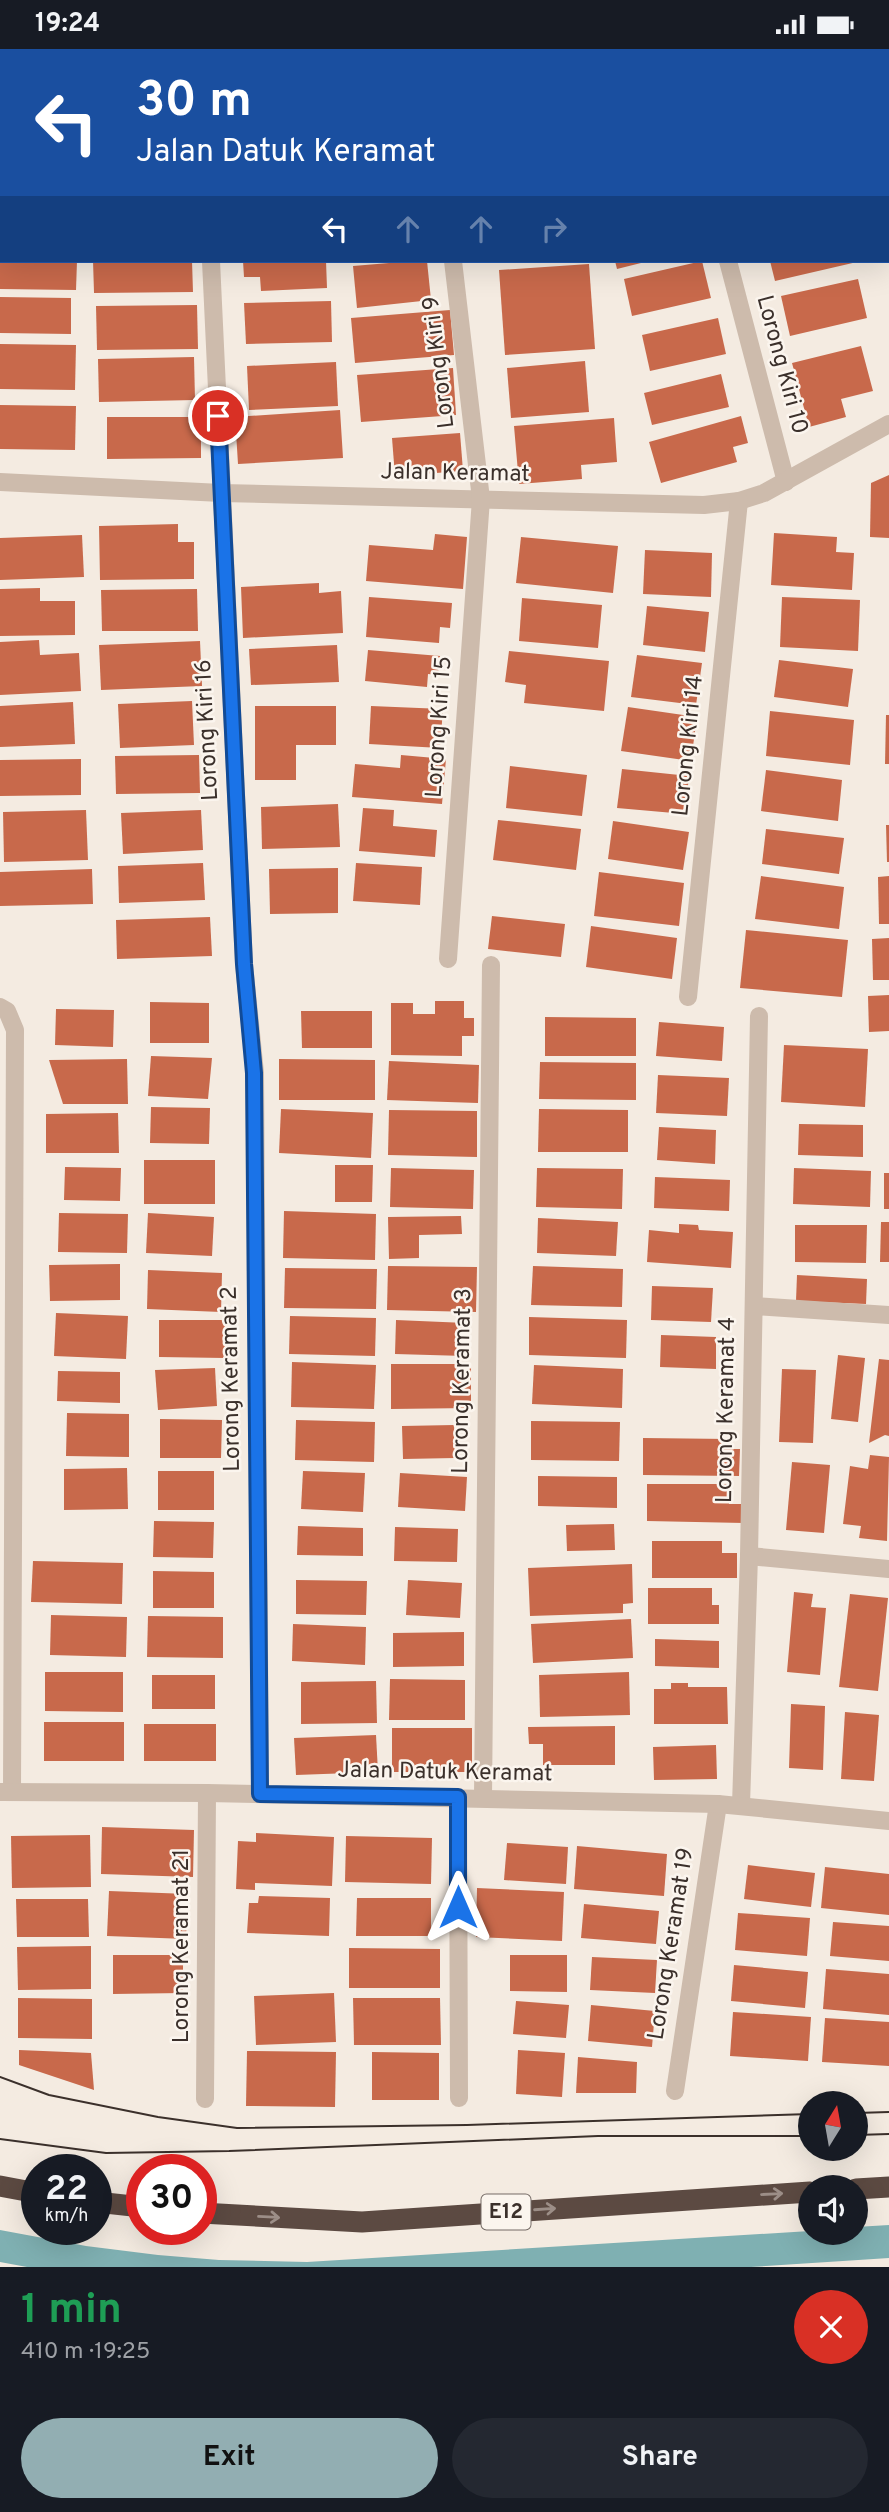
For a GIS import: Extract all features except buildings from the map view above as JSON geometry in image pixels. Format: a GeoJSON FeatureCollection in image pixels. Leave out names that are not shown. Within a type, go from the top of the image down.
{"type":"FeatureCollection","features":[{"type":"Feature","properties":{"kind":"highway"},"geometry":{"type":"LineString","coordinates":[[0,2186],[21,2190]]}},
{"type":"Feature","properties":{"kind":"highway"},"geometry":{"type":"LineString","coordinates":[[868,2188],[889,2187]]}},
{"type":"Feature","properties":{"kind":"highway","name":"E12"},"geometry":{"type":"LineString","coordinates":[[217,2214],[362,2222],[798,2193]]}},
{"type":"Feature","properties":{"kind":"street","name":"Lorong Kiri 16"},"geometry":{"type":"LineString","coordinates":[[211,263],[244,964]]}},
{"type":"Feature","properties":{"kind":"street","name":"Lorong Kiri 9"},"geometry":{"type":"LineString","coordinates":[[453,263],[481,499]]}},
{"type":"Feature","properties":{"kind":"street","name":"Lorong Kiri 10"},"geometry":{"type":"LineString","coordinates":[[729,263],[786,482]]}},
{"type":"Feature","properties":{"kind":"street","name":"Jalan Keramat"},"geometry":{"type":"LineString","coordinates":[[0,482],[221,493],[704,505],[739,501],[786,482],[889,424]]}},
{"type":"Feature","properties":{"kind":"street","name":"Lorong Kiri 15"},"geometry":{"type":"LineString","coordinates":[[448,958],[481,499]]}},
{"type":"Feature","properties":{"kind":"street","name":"Lorong Kiri 14"},"geometry":{"type":"LineString","coordinates":[[688,997],[739,501]]}},
{"type":"Feature","properties":{"kind":"street","name":"Lorong Keramat 2"},"geometry":{"type":"LineString","coordinates":[[244,964],[254,1073],[260,1794]]}},
{"type":"Feature","properties":{"kind":"street","name":"Lorong Keramat 3"},"geometry":{"type":"LineString","coordinates":[[483,1798],[491,965]]}},
{"type":"Feature","properties":{"kind":"street"},"geometry":{"type":"LineString","coordinates":[[0,1007],[7,1011],[15,1030],[6,1791]]}},
{"type":"Feature","properties":{"kind":"street","name":"Lorong Keramat 4"},"geometry":{"type":"LineString","coordinates":[[741,1805],[749,1556],[759,1016]]}},
{"type":"Feature","properties":{"kind":"street"},"geometry":{"type":"LineString","coordinates":[[754,1306],[889,1315]]}},
{"type":"Feature","properties":{"kind":"street"},"geometry":{"type":"LineString","coordinates":[[749,1556],[889,1569]]}},
{"type":"Feature","properties":{"kind":"street","name":"Jalan Datuk Keramat"},"geometry":{"type":"LineString","coordinates":[[6,1791],[458,1797],[718,1804],[889,1821]]}},
{"type":"Feature","properties":{"kind":"street","name":"Lorong Keramat 21"},"geometry":{"type":"LineString","coordinates":[[205,2099],[207,1793]]}},
{"type":"Feature","properties":{"kind":"street"},"geometry":{"type":"LineString","coordinates":[[458,1797],[458,2098]]}},
{"type":"Feature","properties":{"kind":"street","name":"Lorong Keramat 19"},"geometry":{"type":"LineString","coordinates":[[675,2091],[718,1804]]}},
{"type":"Feature","properties":{"kind":"water"},"geometry":{"type":"Polygon","coordinates":[[[889,2225],[889,2258],[751,2267],[27,2267],[0,2262],[0,2230],[21,2234],[21,2245],[81,2245],[219,2260],[307,2262],[798,2232],[798,2245],[868,2245],[868,2226],[889,2225]]]}},
{"type":"Feature","properties":{"kind":"tram line"},"geometry":{"type":"LineString","coordinates":[[0,2077],[49,2095],[158,2117],[237,2128],[467,2125],[798,2114]]}},
{"type":"Feature","properties":{"kind":"tram line"},"geometry":{"type":"LineString","coordinates":[[868,2113],[889,2112]]}},
{"type":"Feature","properties":{"kind":"tram line"},"geometry":{"type":"LineString","coordinates":[[868,2135],[889,2134]]}},
{"type":"Feature","properties":{"kind":"tram line"},"geometry":{"type":"LineString","coordinates":[[0,2139],[106,2153],[229,2151],[598,2136],[798,2136]]}},
{"type":"Feature","properties":{"kind":"route"},"geometry":{"type":"LineString","coordinates":[[218,416],[244,964],[254,1073],[260,1794],[458,1797],[458,1907]]}}]}
